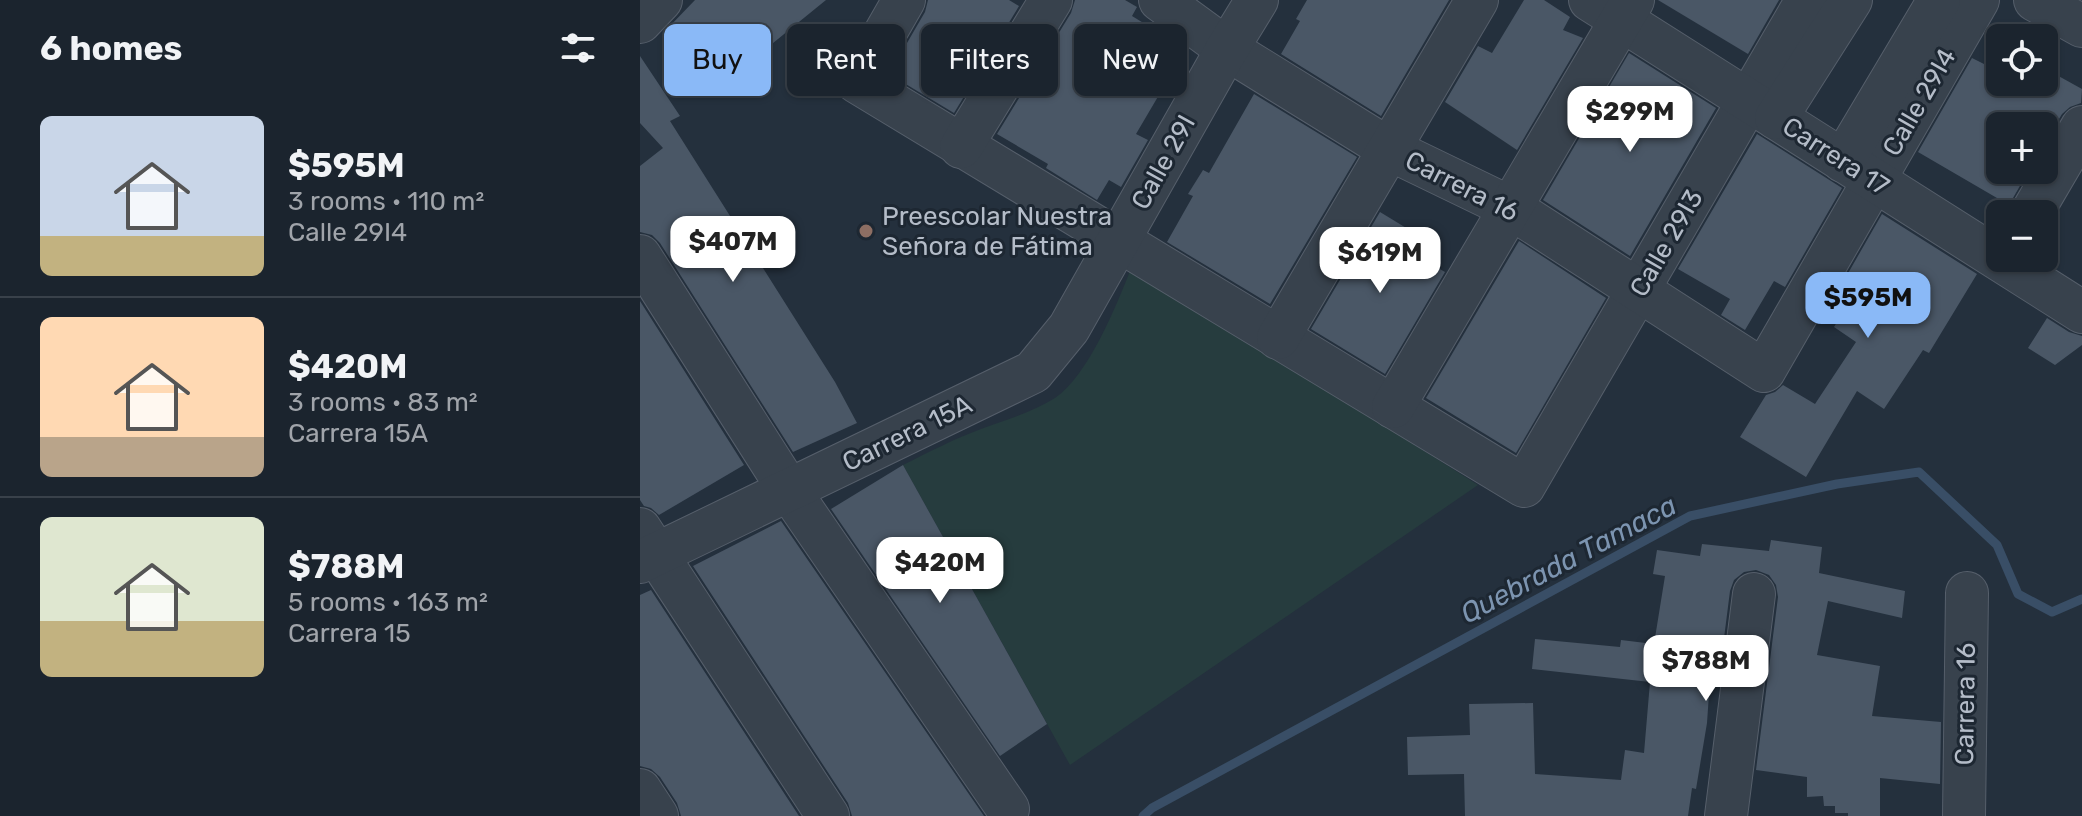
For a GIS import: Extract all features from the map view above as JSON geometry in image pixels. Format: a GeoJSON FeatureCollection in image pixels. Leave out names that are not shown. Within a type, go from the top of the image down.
{"type":"FeatureCollection","features":[{"type":"Feature","properties":{"kind":"street"},"geometry":{"type":"LineString","coordinates":[[640,22],[661,0]]}},
{"type":"Feature","properties":{"kind":"street"},"geometry":{"type":"LineString","coordinates":[[904,0],[857,82],[1393,407],[1511,208],[1615,7]]}},
{"type":"Feature","properties":{"kind":"street"},"geometry":{"type":"LineString","coordinates":[[961,147],[1051,0]]}},
{"type":"Feature","properties":{"kind":"street","name":"Carrera 16"},"geometry":{"type":"LineString","coordinates":[[1160,0],[1227,49],[1389,149],[1511,208],[1764,371]]}},
{"type":"Feature","properties":{"kind":"street","name":"Calle 29I"},"geometry":{"type":"LineString","coordinates":[[1119,241],[1257,0]]}},
{"type":"Feature","properties":{"kind":"street"},"geometry":{"type":"LineString","coordinates":[[1278,338],[1477,0]]}},
{"type":"Feature","properties":{"kind":"street","name":"Calle 29I3"},"geometry":{"type":"LineString","coordinates":[[1393,407],[1524,486],[1639,290],[1762,109],[1807,0]]}},
{"type":"Feature","properties":{"kind":"street"},"geometry":{"type":"LineString","coordinates":[[1762,109],[1851,0]]}},
{"type":"Feature","properties":{"kind":"street"},"geometry":{"type":"LineString","coordinates":[[1858,171],[1939,0]]}},
{"type":"Feature","properties":{"kind":"street","name":"Calle 29I4"},"geometry":{"type":"LineString","coordinates":[[1764,371],[1858,171],[1978,0]]}},
{"type":"Feature","properties":{"kind":"street"},"geometry":{"type":"LineString","coordinates":[[2035,0],[2082,26]]}},
{"type":"Feature","properties":{"kind":"street","name":"Carrera 17"},"geometry":{"type":"LineString","coordinates":[[1615,7],[1762,109],[1986,249]]}},
{"type":"Feature","properties":{"kind":"street"},"geometry":{"type":"LineString","coordinates":[[2039,200],[2082,127]]}},
{"type":"Feature","properties":{"kind":"street","name":"Carrera 15A"},"geometry":{"type":"LineString","coordinates":[[646,548],[789,490],[1033,372],[1069,328],[1119,241]]}},
{"type":"Feature","properties":{"kind":"street"},"geometry":{"type":"LineString","coordinates":[[640,256],[789,490],[1008,809]]}},
{"type":"Feature","properties":{"kind":"street","name":"Carrera 17"},"geometry":{"type":"LineString","coordinates":[[2022,272],[2082,312]]}},
{"type":"Feature","properties":{"kind":"street"},"geometry":{"type":"LineString","coordinates":[[646,548],[828,816]]}},
{"type":"Feature","properties":{"kind":"street","name":"Carrera 16"},"geometry":{"type":"LineString","coordinates":[[1964,816],[1967,593]]}},
{"type":"Feature","properties":{"kind":"street"},"geometry":{"type":"LineString","coordinates":[[1726,816],[1754,594]]}},
{"type":"Feature","properties":{"kind":"street"},"geometry":{"type":"LineString","coordinates":[[640,790],[657,816]]}},
{"type":"Feature","properties":{"kind":"green space"},"geometry":{"type":"Polygon","coordinates":[[[1132,266],[1478,485],[1070,765],[903,465],[1055,398],[1079,373],[1101,338],[1132,266]]]}},
{"type":"Feature","properties":{"kind":"building"},"geometry":{"type":"Polygon","coordinates":[[[695,0],[826,0],[796,24],[787,24],[787,32],[771,45],[771,24],[672,24],[695,0]]]}},
{"type":"Feature","properties":{"kind":"building"},"geometry":{"type":"Polygon","coordinates":[[[928,0],[1009,0],[1019,6],[1008,24],[921,24],[921,93],[905,84],[905,46],[925,12],[928,0]]]}},
{"type":"Feature","properties":{"kind":"building"},"geometry":{"type":"Polygon","coordinates":[[[1075,0],[1125,0],[1137,7],[1132,16],[1145,24],[1074,24],[1074,96],[1158,96],[1136,134],[1148,140],[1121,187],[1109,180],[1097,200],[1046,168],[1048,164],[997,134],[1020,96],[1058,96],[1058,34],[1075,0]]]}},
{"type":"Feature","properties":{"kind":"building"},"geometry":{"type":"Polygon","coordinates":[[[1307,0],[1449,0],[1381,116],[1281,54],[1300,21],[1296,19],[1307,0]]]}},
{"type":"Feature","properties":{"kind":"building"},"geometry":{"type":"Polygon","coordinates":[[[1524,0],[1544,0],[1570,17],[1563,30],[1583,38],[1517,150],[1445,102],[1478,46],[1492,53],[1524,0]]]}},
{"type":"Feature","properties":{"kind":"building"},"geometry":{"type":"Polygon","coordinates":[[[1658,0],[1779,0],[1748,54],[1658,0]]]}},
{"type":"Feature","properties":{"kind":"building"},"geometry":{"type":"Polygon","coordinates":[[[1629,53],[1716,108],[1630,256],[1543,200],[1629,53]]]}},
{"type":"Feature","properties":{"kind":"building"},"geometry":{"type":"Polygon","coordinates":[[[640,56],[680,116],[670,121],[835,382],[857,423],[793,452],[660,243],[652,235],[640,232],[640,166],[663,148],[640,123],[640,56]]]}},
{"type":"Feature","properties":{"kind":"building"},"geometry":{"type":"Polygon","coordinates":[[[1972,58],[1986,65],[1986,96],[2058,96],[2058,76],[2082,89],[2081,103],[2070,107],[2058,121],[2058,112],[1986,112],[1986,184],[2021,184],[2012,200],[2000,200],[1918,152],[1972,58]]]}},
{"type":"Feature","properties":{"kind":"building"},"geometry":{"type":"Polygon","coordinates":[[[1254,94],[1357,157],[1270,304],[1167,242],[1193,196],[1188,194],[1203,170],[1209,173],[1254,94]]]}},
{"type":"Feature","properties":{"kind":"building"},"geometry":{"type":"Polygon","coordinates":[[[926,96],[964,96],[954,113],[926,96]]]}},
{"type":"Feature","properties":{"kind":"building"},"geometry":{"type":"Polygon","coordinates":[[[1757,134],[1842,188],[1785,287],[1774,281],[1745,330],[1721,315],[1730,299],[1678,269],[1757,134]]]}},
{"type":"Feature","properties":{"kind":"building"},"geometry":{"type":"Polygon","coordinates":[[[1380,212],[1426,240],[1417,256],[1445,272],[1385,374],[1311,329],[1380,212]]]}},
{"type":"Feature","properties":{"kind":"building"},"geometry":{"type":"Polygon","coordinates":[[[1882,214],[1977,274],[1929,353],[1923,350],[1884,409],[1857,391],[1806,477],[1740,437],[1766,395],[1783,385],[1815,404],[1856,342],[1834,327],[1848,304],[1835,296],[1882,214]]]}},
{"type":"Feature","properties":{"kind":"building"},"geometry":{"type":"Polygon","coordinates":[[[1519,241],[1606,298],[1516,453],[1426,398],[1519,241]]]}},
{"type":"Feature","properties":{"kind":"building"},"geometry":{"type":"Polygon","coordinates":[[[640,301],[744,465],[659,515],[640,500],[640,301]]]}},
{"type":"Feature","properties":{"kind":"building"},"geometry":{"type":"Polygon","coordinates":[[[2047,318],[2082,336],[2082,345],[2055,365],[2028,348],[2047,318]]]}},
{"type":"Feature","properties":{"kind":"building"},"geometry":{"type":"Polygon","coordinates":[[[903,465],[1047,724],[1000,756],[831,509],[903,465]]]}},
{"type":"Feature","properties":{"kind":"building"},"geometry":{"type":"Polygon","coordinates":[[[781,521],[984,816],[852,816],[848,803],[693,566],[781,521]]]}},
{"type":"Feature","properties":{"kind":"building"},"geometry":{"type":"Polygon","coordinates":[[[1771,540],[1822,547],[1819,573],[1905,591],[1902,618],[1828,601],[1817,655],[1880,666],[1872,716],[1941,722],[1940,784],[1880,778],[1880,816],[1848,816],[1848,813],[1835,813],[1835,806],[1824,806],[1823,796],[1807,797],[1807,777],[1756,770],[1778,597],[1776,585],[1769,575],[1756,570],[1744,572],[1734,580],[1723,646],[1714,646],[1707,723],[1696,789],[1692,788],[1688,816],[1465,816],[1464,774],[1408,775],[1407,737],[1470,735],[1469,704],[1533,703],[1535,774],[1621,780],[1625,750],[1644,753],[1650,682],[1532,669],[1535,639],[1620,647],[1621,640],[1654,644],[1665,576],[1653,574],[1657,550],[1700,556],[1702,544],[1769,551],[1771,540]]]}},
{"type":"Feature","properties":{"kind":"building"},"geometry":{"type":"Polygon","coordinates":[[[651,590],[799,816],[681,816],[677,803],[660,777],[651,769],[640,766],[640,595],[651,590]]]}},
{"type":"Feature","properties":{"kind":"waterway","name":"Quebrada Tamaca"},"geometry":{"type":"LineString","coordinates":[[1143,816],[1152,808],[1690,516],[1837,484],[1919,472],[1997,545],[2018,594],[2052,612],[2082,599]]}},
{"type":"Feature","properties":{"kind":"place","name":"Preescolar Nuestra Señora de Fátima"},"geometry":{"type":"Point","coordinates":[866,231]}}]}
